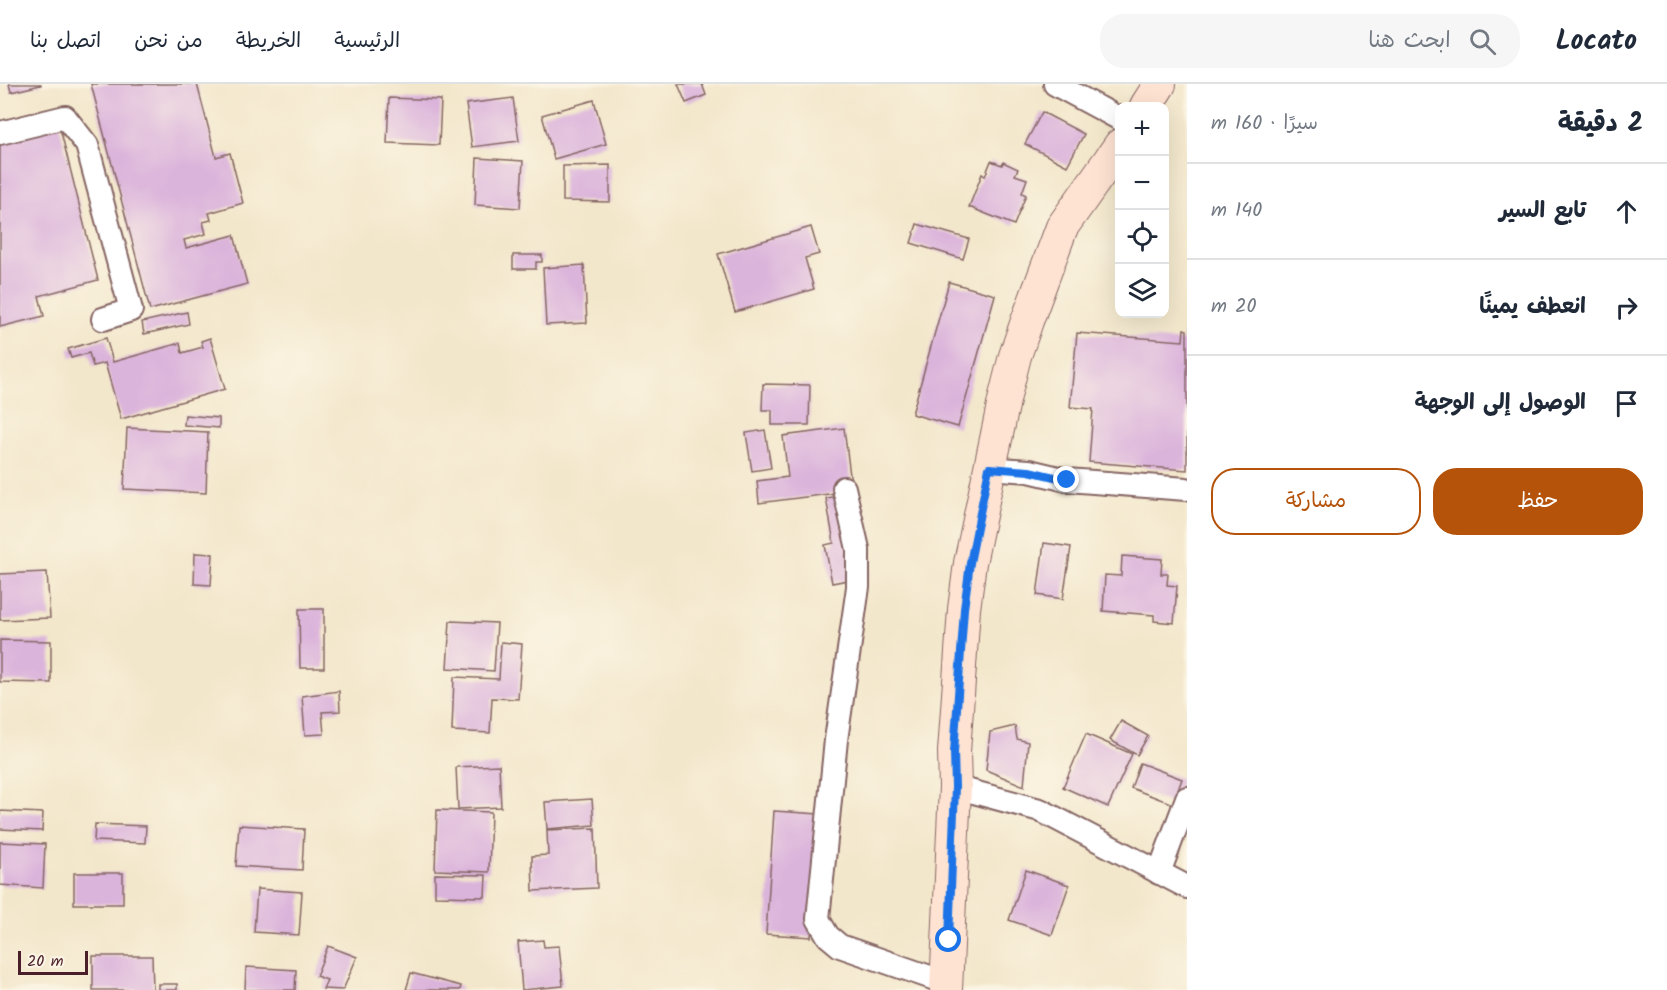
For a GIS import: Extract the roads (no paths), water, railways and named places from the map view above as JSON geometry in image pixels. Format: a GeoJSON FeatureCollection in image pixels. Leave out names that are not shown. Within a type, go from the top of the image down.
{"type":"FeatureCollection","features":[{"type":"Feature","properties":{"kind":"street"},"geometry":{"type":"LineString","coordinates":[[1055,84],[1115,117]]}},
{"type":"Feature","properties":{"kind":"street"},"geometry":{"type":"LineString","coordinates":[[1149,102],[1161,84]]}},
{"type":"Feature","properties":{"kind":"street"},"geometry":{"type":"LineString","coordinates":[[0,133],[65,117],[87,146],[131,310],[103,319]]}},
{"type":"Feature","properties":{"kind":"street"},"geometry":{"type":"LineString","coordinates":[[844,488],[858,549],[858,587],[836,740],[818,919],[828,936],[840,946],[946,986],[955,787],[954,752],[964,609],[970,563],[989,468],[1015,356],[1062,227],[1115,151]]}},
{"type":"Feature","properties":{"kind":"street"},"geometry":{"type":"LineString","coordinates":[[989,468],[1029,471],[1067,480],[1186,489]]}},
{"type":"Feature","properties":{"kind":"street"},"geometry":{"type":"LineString","coordinates":[[955,787],[1040,810],[1187,887]]}},
{"type":"Feature","properties":{"kind":"street"},"geometry":{"type":"LineString","coordinates":[[1159,873],[1187,798]]}}]}
